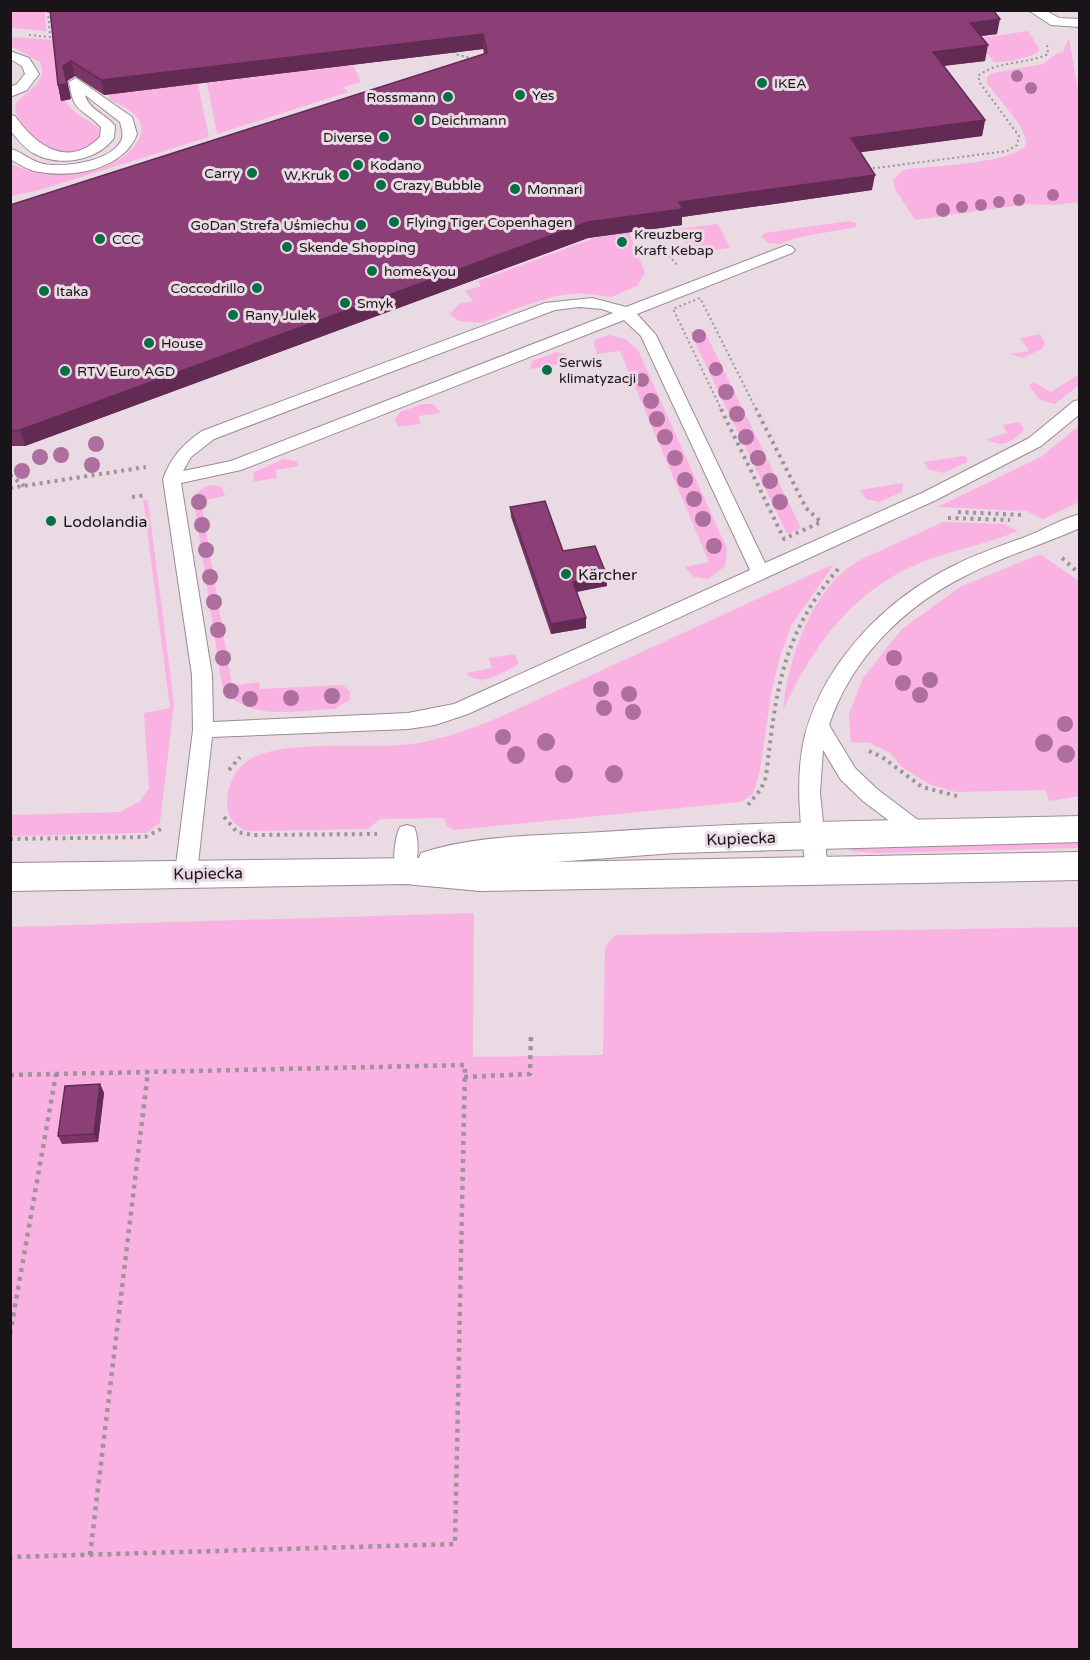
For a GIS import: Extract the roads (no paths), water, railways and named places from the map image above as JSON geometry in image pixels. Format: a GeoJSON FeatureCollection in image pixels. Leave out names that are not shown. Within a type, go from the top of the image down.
{"type":"FeatureCollection","features":[{"type":"Feature","properties":{"kind":"street","name":"Kupiecka"},"geometry":{"type":"LineString","coordinates":[[405,870],[477,854],[674,840],[1080,829]]}},
{"type":"Feature","properties":{"kind":"street","name":"Kupiecka"},"geometry":{"type":"LineString","coordinates":[[10,877],[405,870],[480,877],[1080,866]]}},
{"type":"Feature","properties":{"kind":"lane"},"geometry":{"type":"LineString","coordinates":[[1034,10],[1056,22],[1080,23]]}},
{"type":"Feature","properties":{"kind":"lane"},"geometry":{"type":"LineString","coordinates":[[1079,10],[1080,16]]}},
{"type":"Feature","properties":{"kind":"lane"},"geometry":{"type":"LineString","coordinates":[[10,55],[26,62],[31,67],[32,74],[11,94]]}},
{"type":"Feature","properties":{"kind":"lane"},"geometry":{"type":"LineString","coordinates":[[10,119],[35,147],[47,154],[71,156],[98,147],[107,138],[108,126],[78,102],[76,82],[117,111],[127,120],[131,129],[130,137],[115,154],[107,160],[84,167],[40,168],[27,164],[10,153]]}},
{"type":"Feature","properties":{"kind":"lane"},"geometry":{"type":"LineString","coordinates":[[172,479],[235,466],[787,250]]}},
{"type":"Feature","properties":{"kind":"lane"},"geometry":{"type":"LineString","coordinates":[[186,873],[203,730],[202,675],[172,479],[175,467],[185,450],[208,435],[551,306],[581,302],[596,303],[628,312],[638,320],[648,335],[760,572]]}},
{"type":"Feature","properties":{"kind":"lane"},"geometry":{"type":"LineString","coordinates":[[203,730],[408,721],[435,717],[461,709],[930,496],[1011,456],[1052,430],[1080,405]]}},
{"type":"Feature","properties":{"kind":"lane"},"geometry":{"type":"LineString","coordinates":[[817,871],[812,835],[810,766],[827,707],[845,671],[863,645],[895,613],[919,594],[957,572],[1080,520]]}},
{"type":"Feature","properties":{"kind":"lane"},"geometry":{"type":"LineString","coordinates":[[820,728],[848,774],[870,795],[919,832]]}},
{"type":"Feature","properties":{"kind":"lane"},"geometry":{"type":"LineString","coordinates":[[405,870],[408,833]]}},
{"type":"Feature","properties":{"kind":"place","name":"IKEA"},"geometry":{"type":"Point","coordinates":[762,83]}},
{"type":"Feature","properties":{"kind":"place","name":"Yes"},"geometry":{"type":"Point","coordinates":[520,95]}},
{"type":"Feature","properties":{"kind":"place","name":"Rossmann"},"geometry":{"type":"Point","coordinates":[448,97]}},
{"type":"Feature","properties":{"kind":"place","name":"Deichmann"},"geometry":{"type":"Point","coordinates":[419,120]}},
{"type":"Feature","properties":{"kind":"place","name":"Diverse"},"geometry":{"type":"Point","coordinates":[384,137]}},
{"type":"Feature","properties":{"kind":"place","name":"Kodano"},"geometry":{"type":"Point","coordinates":[358,165]}},
{"type":"Feature","properties":{"kind":"place","name":"Carry"},"geometry":{"type":"Point","coordinates":[252,173]}},
{"type":"Feature","properties":{"kind":"place","name":"W.Kruk"},"geometry":{"type":"Point","coordinates":[344,175]}},
{"type":"Feature","properties":{"kind":"place","name":"Crazy Bubble"},"geometry":{"type":"Point","coordinates":[381,185]}},
{"type":"Feature","properties":{"kind":"place","name":"Monnari"},"geometry":{"type":"Point","coordinates":[515,189]}},
{"type":"Feature","properties":{"kind":"place","name":"Flying Tiger Copenhagen"},"geometry":{"type":"Point","coordinates":[394,222]}},
{"type":"Feature","properties":{"kind":"place","name":"GoDan Strefa Uśmiechu"},"geometry":{"type":"Point","coordinates":[361,225]}},
{"type":"Feature","properties":{"kind":"place","name":"CCC"},"geometry":{"type":"Point","coordinates":[100,239]}},
{"type":"Feature","properties":{"kind":"place","name":"Kreuzberg Kraft Kebap"},"geometry":{"type":"Point","coordinates":[622,242]}},
{"type":"Feature","properties":{"kind":"place","name":"Skende Shopping"},"geometry":{"type":"Point","coordinates":[287,247]}},
{"type":"Feature","properties":{"kind":"place","name":"home&you"},"geometry":{"type":"Point","coordinates":[372,271]}},
{"type":"Feature","properties":{"kind":"place","name":"Coccodrillo"},"geometry":{"type":"Point","coordinates":[257,288]}},
{"type":"Feature","properties":{"kind":"place","name":"Itaka"},"geometry":{"type":"Point","coordinates":[44,291]}},
{"type":"Feature","properties":{"kind":"place","name":"Smyk"},"geometry":{"type":"Point","coordinates":[345,303]}},
{"type":"Feature","properties":{"kind":"place","name":"Rany Julek"},"geometry":{"type":"Point","coordinates":[233,315]}},
{"type":"Feature","properties":{"kind":"place","name":"House"},"geometry":{"type":"Point","coordinates":[149,343]}},
{"type":"Feature","properties":{"kind":"place","name":"Serwis klimatyzacji"},"geometry":{"type":"Point","coordinates":[547,370]}},
{"type":"Feature","properties":{"kind":"place","name":"RTV Euro AGD"},"geometry":{"type":"Point","coordinates":[65,371]}},
{"type":"Feature","properties":{"kind":"place","name":"Lodolandia"},"geometry":{"type":"Point","coordinates":[51,521]}},
{"type":"Feature","properties":{"kind":"place","name":"Kärcher"},"geometry":{"type":"Point","coordinates":[566,574]}}]}
